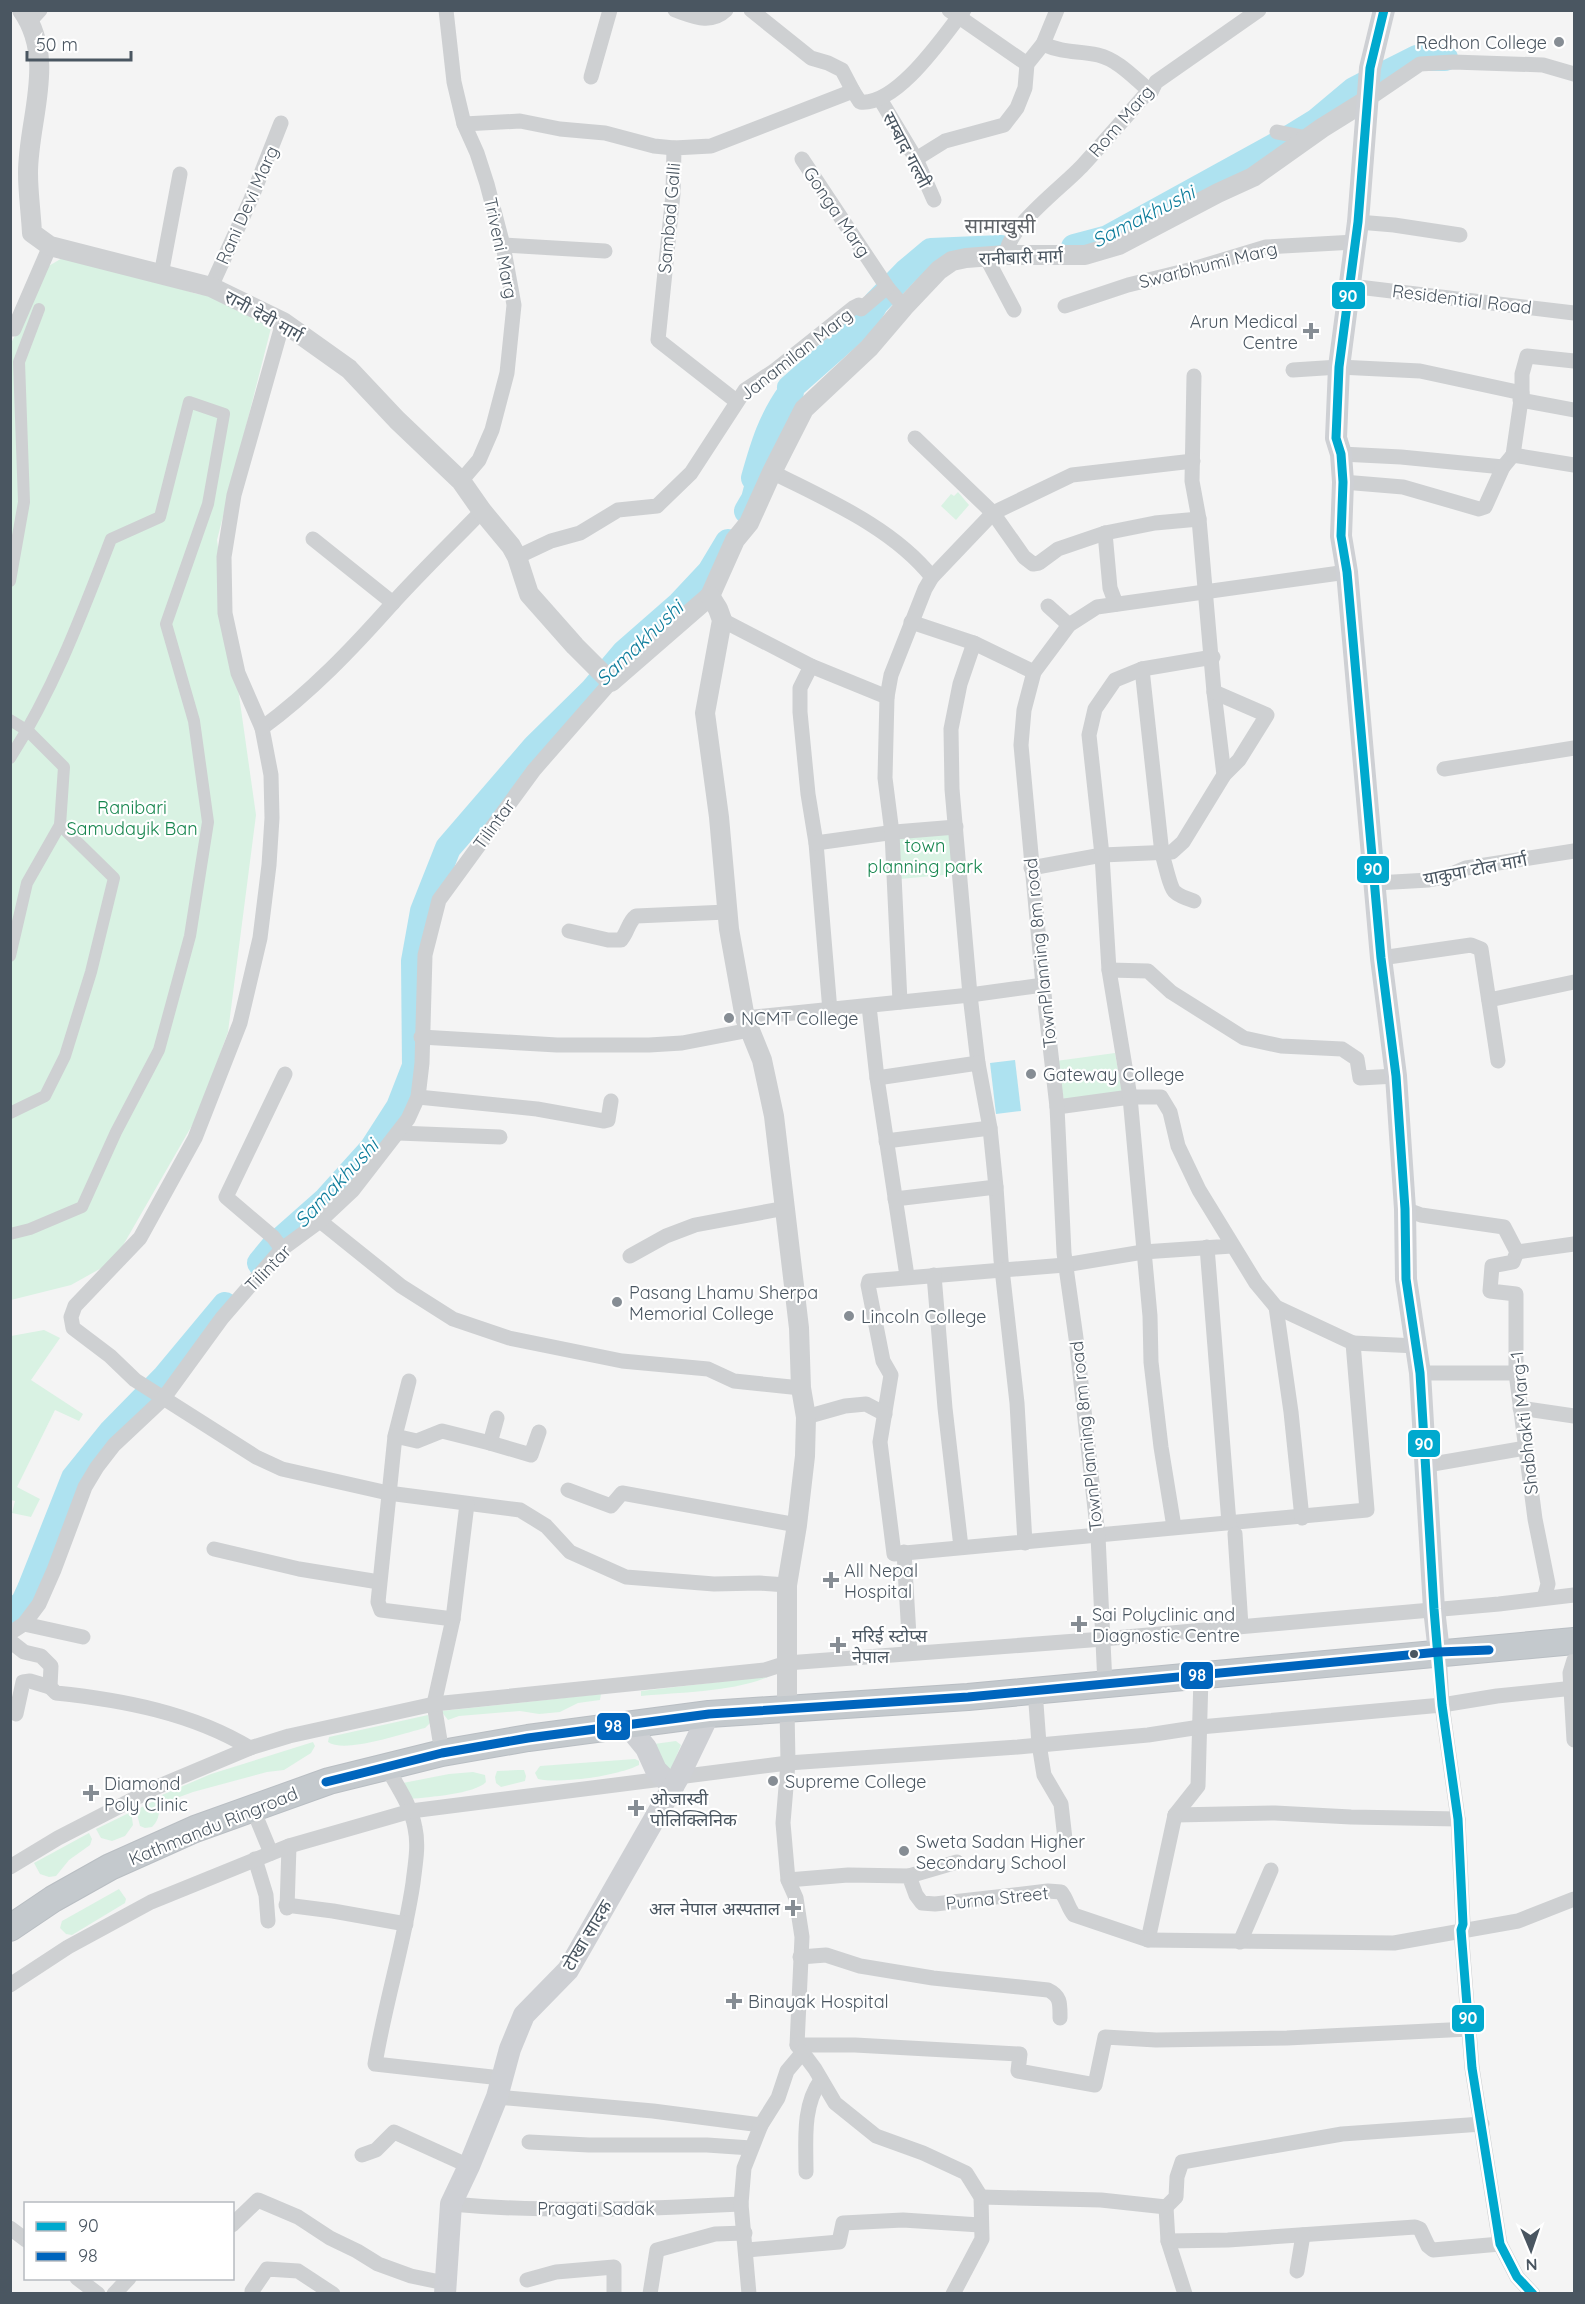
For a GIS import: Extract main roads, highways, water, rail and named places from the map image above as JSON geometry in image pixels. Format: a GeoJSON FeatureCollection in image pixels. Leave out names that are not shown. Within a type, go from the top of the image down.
{"type":"FeatureCollection","features":[{"type":"Feature","properties":{"kind":"highway","name":"Kathmandu Ringroad"},"geometry":{"type":"LineString","coordinates":[[10,1928],[53,1899],[110,1868],[195,1829],[252,1807],[329,1781],[386,1766],[528,1738],[709,1714],[787,1707],[968,1697],[1575,1641]]}},
{"type":"Feature","properties":{"kind":"main road"},"geometry":{"type":"LineString","coordinates":[[1384,10],[1370,68],[1357,232],[1339,367],[1336,438],[1341,454],[1343,482],[1341,536],[1347,572],[1381,958],[1396,1076],[1405,1209],[1406,1279],[1420,1373],[1434,1609],[1439,1652]]}},
{"type":"Feature","properties":{"kind":"main road","name":"टोखा सादक"},"geometry":{"type":"LineString","coordinates":[[445,2288],[451,2204],[470,2166],[524,2015],[568,1970],[709,1714]]}},
{"type":"Feature","properties":{"kind":"main road"},"geometry":{"type":"LineString","coordinates":[[628,1726],[671,1780]]}},
{"type":"Feature","properties":{"kind":"water"},"geometry":{"type":"Polygon","coordinates":[[[1015,1060],[1021,1111],[996,1114],[990,1063],[1015,1060]]]}},
{"type":"Feature","properties":{"kind":"waterway","name":"Samakhushi"},"geometry":{"type":"LineString","coordinates":[[1074,247],[1108,238],[1291,137],[1317,121],[1354,90],[1377,78],[1417,58],[1445,58]]}},
{"type":"Feature","properties":{"kind":"waterway","name":"Samakhushi"},"geometry":{"type":"LineString","coordinates":[[747,511],[754,499],[759,480],[754,478],[764,444],[778,412],[791,392],[790,388],[865,321],[876,303],[906,272],[931,251],[1001,248]]}},
{"type":"Feature","properties":{"kind":"waterway","name":"Samakhushi"},"geometry":{"type":"LineString","coordinates":[[260,1263],[274,1246],[326,1200],[372,1149],[399,1107],[415,1066],[414,961],[423,911],[448,848],[535,747],[592,691],[624,653],[680,604],[710,572],[728,542]]}},
{"type":"Feature","properties":{"kind":"waterway","name":"Samakhushi"},"geometry":{"type":"LineString","coordinates":[[10,1616],[24,1602],[74,1478],[112,1431],[165,1377],[225,1305]]}},
{"type":"Feature","properties":{"kind":"place","name":"Redhon College"},"geometry":{"type":"Point","coordinates":[1559,42]}},
{"type":"Feature","properties":{"kind":"place","name":"Arun Medical Centre"},"geometry":{"type":"Point","coordinates":[1311,331]}},
{"type":"Feature","properties":{"kind":"place","name":"NCMT College"},"geometry":{"type":"Point","coordinates":[729,1018]}},
{"type":"Feature","properties":{"kind":"place","name":"Gateway College"},"geometry":{"type":"Point","coordinates":[1031,1074]}},
{"type":"Feature","properties":{"kind":"place","name":"Pasang Lhamu Sherpa Memorial College"},"geometry":{"type":"Point","coordinates":[617,1302]}},
{"type":"Feature","properties":{"kind":"place","name":"Lincoln College"},"geometry":{"type":"Point","coordinates":[849,1316]}},
{"type":"Feature","properties":{"kind":"place","name":"All Nepal Hospital"},"geometry":{"type":"Point","coordinates":[831,1580]}},
{"type":"Feature","properties":{"kind":"place","name":"Sai Polyclinic and Diagnostic Centre"},"geometry":{"type":"Point","coordinates":[1079,1624]}},
{"type":"Feature","properties":{"kind":"place","name":"मरिई स्टोप्स नेपाल"},"geometry":{"type":"Point","coordinates":[838,1645]}},
{"type":"Feature","properties":{"kind":"place","name":"Supreme College"},"geometry":{"type":"Point","coordinates":[773,1781]}},
{"type":"Feature","properties":{"kind":"place","name":"Diamond Poly Clinic"},"geometry":{"type":"Point","coordinates":[91,1793]}},
{"type":"Feature","properties":{"kind":"place","name":"ओजास्वी पोलिक्लिनिक"},"geometry":{"type":"Point","coordinates":[636,1808]}},
{"type":"Feature","properties":{"kind":"place","name":"Sweta Sadan Higher Secondary School"},"geometry":{"type":"Point","coordinates":[904,1851]}},
{"type":"Feature","properties":{"kind":"place","name":"अल नेपाल अस्पताल"},"geometry":{"type":"Point","coordinates":[793,1908]}},
{"type":"Feature","properties":{"kind":"place","name":"Binayak Hospital"},"geometry":{"type":"Point","coordinates":[734,2001]}},
{"type":"Feature","properties":{"kind":"district","name":"सामाखुसी"},"geometry":{"type":"Point","coordinates":[1000,225]}},
{"type":"Feature","properties":{"kind":"park label","name":"Ranibari Samudayik Ban"},"geometry":{"type":"Point","coordinates":[132,817]}},
{"type":"Feature","properties":{"kind":"park label","name":"town planning park"},"geometry":{"type":"Point","coordinates":[925,855]}}]}
